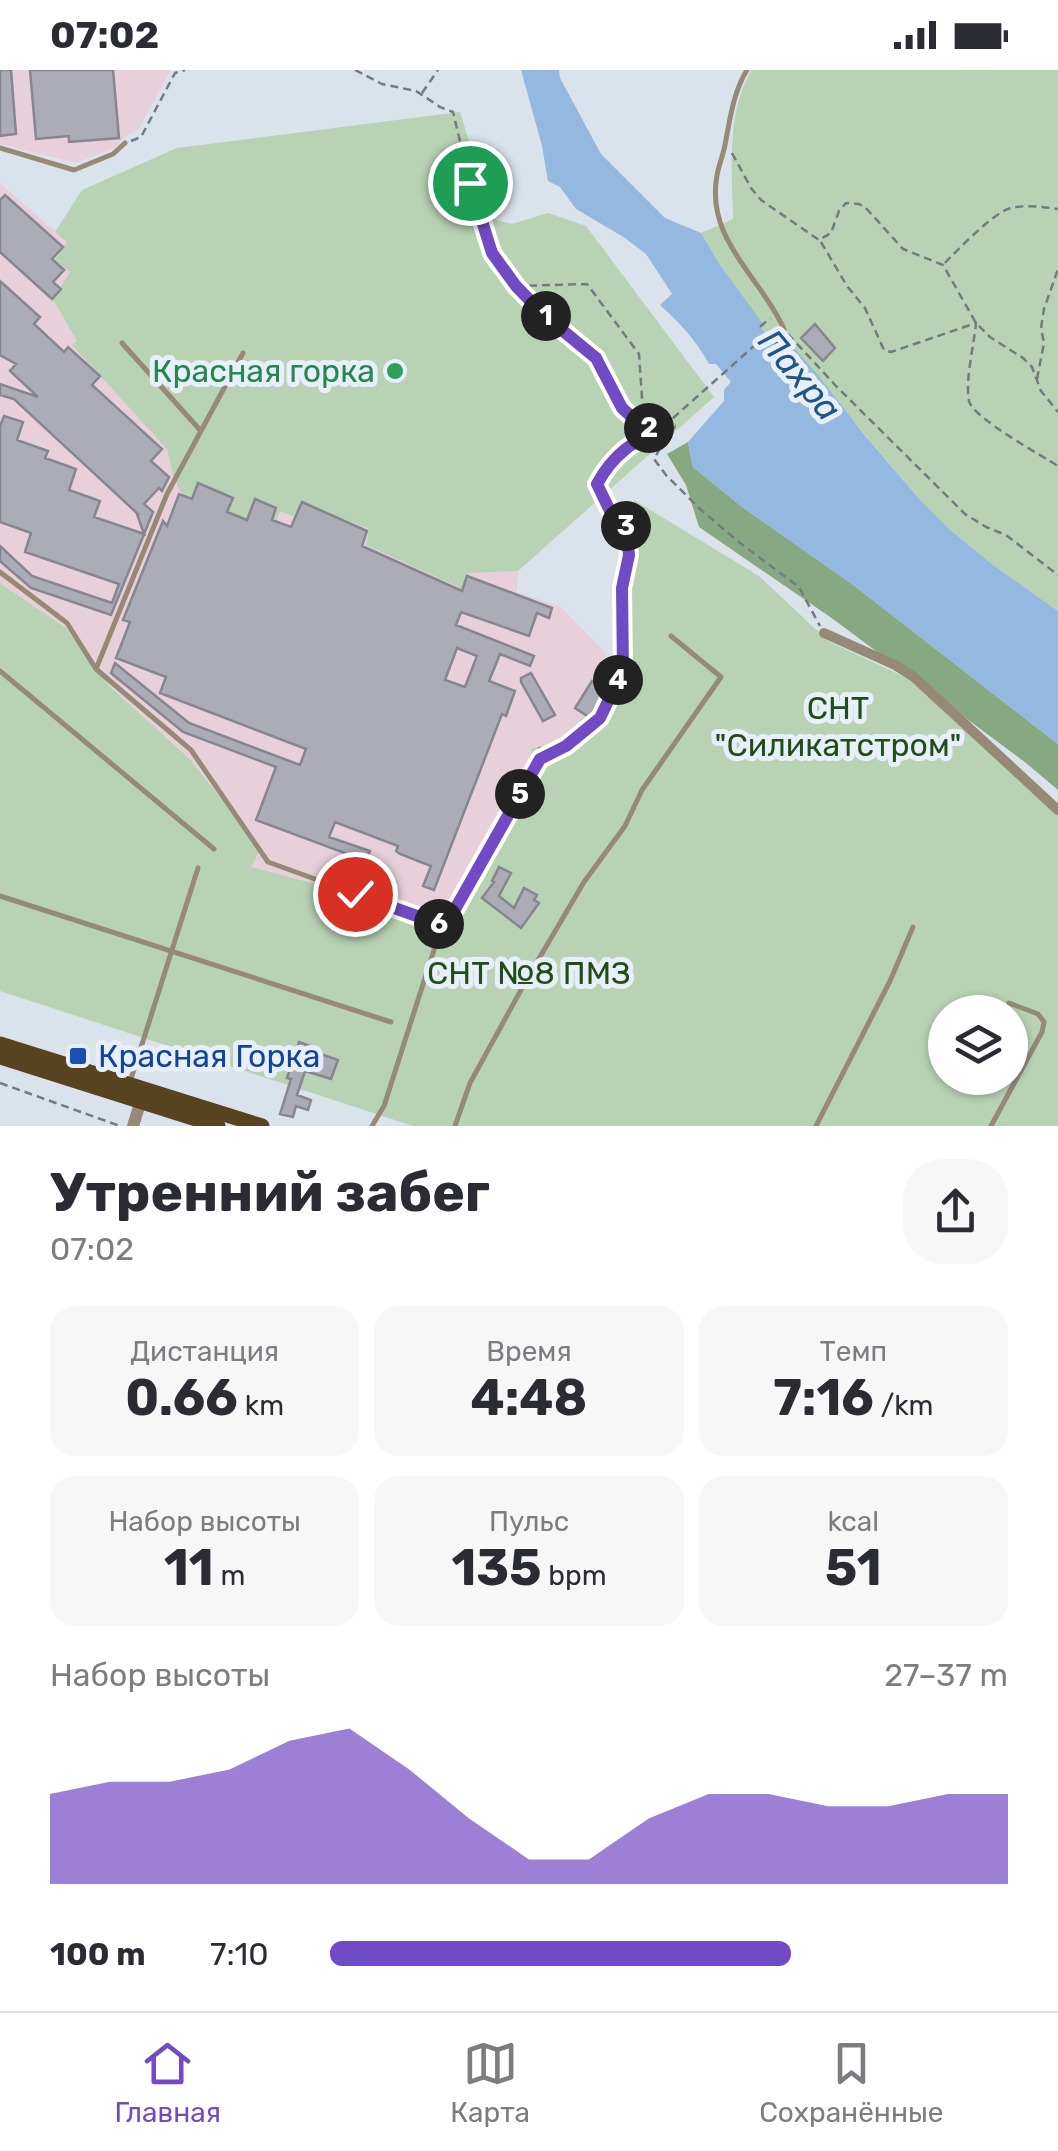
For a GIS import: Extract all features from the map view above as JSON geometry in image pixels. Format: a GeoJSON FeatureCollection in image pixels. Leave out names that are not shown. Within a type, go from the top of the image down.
{"type":"FeatureCollection","features":[{"type":"Feature","properties":{"kind":"main road"},"geometry":{"type":"LineString","coordinates":[[0,1044],[138,1092],[218,1126]]}},
{"type":"Feature","properties":{"kind":"main road"},"geometry":{"type":"LineString","coordinates":[[0,1057],[262,1126]]}},
{"type":"Feature","properties":{"kind":"street"},"geometry":{"type":"LineString","coordinates":[[824,633],[914,677],[1058,810]]}},
{"type":"Feature","properties":{"kind":"street"},"geometry":{"type":"LineString","coordinates":[[134,1126],[138,1092]]}},
{"type":"Feature","properties":{"kind":"lane"},"geometry":{"type":"LineString","coordinates":[[746,70],[735,93],[717,176],[721,228],[733,253],[778,316],[784,333]]}},
{"type":"Feature","properties":{"kind":"lane"},"geometry":{"type":"LineString","coordinates":[[0,148],[74,170],[113,154],[125,144]]}},
{"type":"Feature","properties":{"kind":"lane"},"geometry":{"type":"LineString","coordinates":[[122,343],[201,430]]}},
{"type":"Feature","properties":{"kind":"lane"},"geometry":{"type":"LineString","coordinates":[[96,669],[167,494],[243,353]]}},
{"type":"Feature","properties":{"kind":"lane"},"geometry":{"type":"LineString","coordinates":[[0,572],[67,623],[96,669],[191,750],[268,862],[442,925]]}},
{"type":"Feature","properties":{"kind":"lane"},"geometry":{"type":"LineString","coordinates":[[455,1126],[470,1083],[536,963],[584,882],[625,826],[642,790],[721,677],[671,636]]}},
{"type":"Feature","properties":{"kind":"lane"},"geometry":{"type":"LineString","coordinates":[[0,671],[214,849]]}},
{"type":"Feature","properties":{"kind":"lane"},"geometry":{"type":"LineString","coordinates":[[372,1126],[384,1106],[442,925],[454,911],[540,759],[540,749]]}},
{"type":"Feature","properties":{"kind":"lane"},"geometry":{"type":"LineString","coordinates":[[138,1092],[172,950],[198,868]]}},
{"type":"Feature","properties":{"kind":"lane"},"geometry":{"type":"LineString","coordinates":[[0,896],[391,1022]]}},
{"type":"Feature","properties":{"kind":"lane"},"geometry":{"type":"LineString","coordinates":[[816,1126],[913,927]]}},
{"type":"Feature","properties":{"kind":"lane"},"geometry":{"type":"LineString","coordinates":[[1028,1010],[1044,1022],[1028,1058]]}},
{"type":"Feature","properties":{"kind":"lane"},"geometry":{"type":"LineString","coordinates":[[991,1126],[1008,1095]]}},
{"type":"Feature","properties":{"kind":"path"},"geometry":{"type":"LineString","coordinates":[[125,144],[141,137],[175,73],[185,70]]}},
{"type":"Feature","properties":{"kind":"path"},"geometry":{"type":"LineString","coordinates":[[355,70],[382,84],[416,91],[453,112],[492,253],[545,316],[596,358],[622,408],[644,428],[676,426],[654,459],[666,475],[740,543],[799,587],[824,633]]}},
{"type":"Feature","properties":{"kind":"path"},"geometry":{"type":"LineString","coordinates":[[422,94],[438,70]]}},
{"type":"Feature","properties":{"kind":"path"},"geometry":{"type":"LineString","coordinates":[[722,158],[728,153],[735,154],[761,200],[819,240],[847,286],[866,308],[884,350],[891,352],[976,323]]}},
{"type":"Feature","properties":{"kind":"path"},"geometry":{"type":"LineString","coordinates":[[819,240],[831,233],[846,203],[865,207],[903,249],[943,265],[976,323],[1032,367],[1048,402],[1058,412]]}},
{"type":"Feature","properties":{"kind":"path"},"geometry":{"type":"LineString","coordinates":[[943,265],[1007,209],[1058,209]]}},
{"type":"Feature","properties":{"kind":"path"},"geometry":{"type":"LineString","coordinates":[[1037,380],[1044,344],[1044,309],[1058,269]]}},
{"type":"Feature","properties":{"kind":"path"},"geometry":{"type":"LineString","coordinates":[[516,286],[587,284],[639,354],[644,428]]}},
{"type":"Feature","properties":{"kind":"path"},"geometry":{"type":"LineString","coordinates":[[760,327],[770,318]]}},
{"type":"Feature","properties":{"kind":"path"},"geometry":{"type":"LineString","coordinates":[[976,323],[969,384],[974,411],[1058,466]]}},
{"type":"Feature","properties":{"kind":"path"},"geometry":{"type":"LineString","coordinates":[[540,759],[566,746],[600,718],[623,670],[622,588],[629,555],[626,526],[612,515],[597,484],[608,462],[663,427],[772,330]]}},
{"type":"Feature","properties":{"kind":"path"},"geometry":{"type":"LineString","coordinates":[[774,345],[784,333],[965,514],[1006,535],[1058,575]]}},
{"type":"Feature","properties":{"kind":"path"},"geometry":{"type":"LineString","coordinates":[[0,1083],[120,1126]]}},
{"type":"Feature","properties":{"kind":"shaded area"},"geometry":{"type":"Polygon","coordinates":[[[0,70],[171,70],[138,130],[114,148],[76,163],[0,144],[0,70]]]}},
{"type":"Feature","properties":{"kind":"shaded area"},"geometry":{"type":"Polygon","coordinates":[[[0,183],[67,242],[77,341],[73,345],[167,449],[173,475],[280,511],[317,509],[370,529],[366,545],[462,587],[468,573],[518,571],[517,592],[561,607],[605,652],[612,673],[608,694],[558,742],[531,749],[530,766],[452,905],[439,914],[423,917],[250,867],[190,759],[110,687],[66,628],[0,583],[0,183]]]}},
{"type":"Feature","properties":{"kind":"green space"},"geometry":{"type":"Polygon","coordinates":[[[752,70],[1058,70],[1058,611],[993,565],[920,500],[783,337],[775,345],[760,327],[762,324],[701,233],[733,219],[734,123],[752,70]]]}},
{"type":"Feature","properties":{"kind":"green space","name":"Красная горка"},"geometry":{"type":"Polygon","coordinates":[[[460,112],[493,219],[512,224],[548,213],[586,226],[714,397],[518,571],[468,573],[461,588],[366,545],[369,529],[318,509],[311,523],[280,511],[273,529],[181,493],[167,449],[72,345],[77,341],[53,299],[70,272],[54,261],[67,242],[55,232],[82,190],[177,148],[460,112]]]}},
{"type":"Feature","properties":{"kind":"green space"},"geometry":{"type":"Polygon","coordinates":[[[688,442],[693,467],[1058,744],[1058,790],[833,619],[699,527],[686,485],[667,454],[688,442]]]}},
{"type":"Feature","properties":{"kind":"green space"},"geometry":{"type":"Polygon","coordinates":[[[634,500],[759,576],[828,641],[911,680],[1058,815],[1058,1126],[413,1126],[0,991],[0,583],[66,628],[110,687],[190,759],[260,849],[251,867],[423,917],[439,914],[452,905],[530,766],[531,749],[558,741],[608,694],[612,673],[630,653],[634,500]]]}},
{"type":"Feature","properties":{"kind":"water","name":"Пахра"},"geometry":{"type":"Polygon","coordinates":[[[521,70],[559,70],[601,154],[665,218],[701,233],[774,344],[784,337],[920,500],[948,528],[1058,611],[1058,744],[693,467],[688,442],[724,401],[724,390],[731,382],[716,364],[709,364],[687,332],[660,305],[672,294],[646,254],[576,209],[560,187],[548,181],[521,70]]]}},
{"type":"Feature","properties":{"kind":"building"},"geometry":{"type":"Polygon","coordinates":[[[0,70],[11,70],[16,134],[0,136],[0,70]]]}},
{"type":"Feature","properties":{"kind":"building"},"geometry":{"type":"Polygon","coordinates":[[[30,70],[113,70],[119,138],[69,142],[69,136],[36,139],[30,70]]]}},
{"type":"Feature","properties":{"kind":"building"},"geometry":{"type":"Polygon","coordinates":[[[5,195],[63,247],[52,259],[64,270],[53,282],[61,289],[52,299],[0,252],[0,200],[5,195]]]}},
{"type":"Feature","properties":{"kind":"building"},"geometry":{"type":"Polygon","coordinates":[[[0,281],[40,317],[34,324],[64,352],[68,347],[100,376],[92,385],[162,449],[151,461],[169,477],[162,491],[159,488],[144,504],[153,512],[111,615],[31,588],[0,561],[0,546],[32,576],[112,603],[119,584],[25,552],[31,533],[0,522],[0,426],[4,416],[23,422],[17,440],[48,451],[45,458],[76,469],[69,490],[100,501],[94,517],[144,534],[139,515],[14,399],[0,395],[0,384],[38,397],[10,371],[16,364],[0,355],[0,281]]]}},
{"type":"Feature","properties":{"kind":"building"},"geometry":{"type":"Polygon","coordinates":[[[815,324],[835,348],[823,361],[801,338],[815,324]]]}},
{"type":"Feature","properties":{"kind":"building"},"geometry":{"type":"Polygon","coordinates":[[[198,483],[233,498],[227,512],[247,520],[255,499],[276,508],[272,520],[291,527],[302,502],[367,531],[362,546],[462,591],[467,576],[552,608],[549,618],[537,613],[529,636],[461,612],[456,625],[534,656],[530,666],[500,654],[489,681],[515,691],[506,716],[502,714],[434,890],[423,886],[431,866],[400,854],[396,851],[398,846],[335,822],[329,837],[370,851],[366,861],[256,820],[276,767],[183,732],[111,673],[115,663],[189,723],[300,765],[306,749],[160,693],[166,677],[116,658],[130,622],[123,620],[163,521],[167,526],[179,494],[192,499],[198,483]],[[457,648],[445,680],[465,687],[477,656],[457,648]]]}},
{"type":"Feature","properties":{"kind":"building"},"geometry":{"type":"Polygon","coordinates":[[[531,673],[555,715],[543,721],[521,682],[531,673]]]}},
{"type":"Feature","properties":{"kind":"building"},"geometry":{"type":"Polygon","coordinates":[[[592,681],[609,691],[592,719],[575,708],[592,681]]]}},
{"type":"Feature","properties":{"kind":"building"},"geometry":{"type":"Polygon","coordinates":[[[499,867],[511,873],[499,896],[514,908],[524,888],[537,895],[534,900],[539,903],[521,928],[482,898],[499,867]]]}},
{"type":"Feature","properties":{"kind":"building"},"geometry":{"type":"Polygon","coordinates":[[[299,1042],[338,1060],[331,1079],[305,1071],[297,1095],[311,1100],[308,1110],[296,1106],[293,1117],[280,1114],[299,1042]]]}},
{"type":"Feature","properties":{"kind":"place","name":"Красная горка"},"geometry":{"type":"Point","coordinates":[395,371]}},
{"type":"Feature","properties":{"kind":"place","name":"Красная Горка"},"geometry":{"type":"Point","coordinates":[78,1056]}},
{"type":"Feature","properties":{"kind":"route"},"geometry":{"type":"LineString","coordinates":[[355,894],[442,925],[454,911],[540,759],[566,746],[600,718],[623,670],[622,588],[629,555],[626,526],[612,515],[597,484],[608,462],[663,427],[644,428],[622,408],[596,358],[516,286],[492,253],[470,183]]}},
{"type":"Feature","properties":{"kind":"park label","name":"СНТ \"Силикатстром\""},"geometry":{"type":"Point","coordinates":[838,726]}},
{"type":"Feature","properties":{"kind":"park label","name":"СНТ №8 ПМЗ"},"geometry":{"type":"Point","coordinates":[529,973]}}]}
